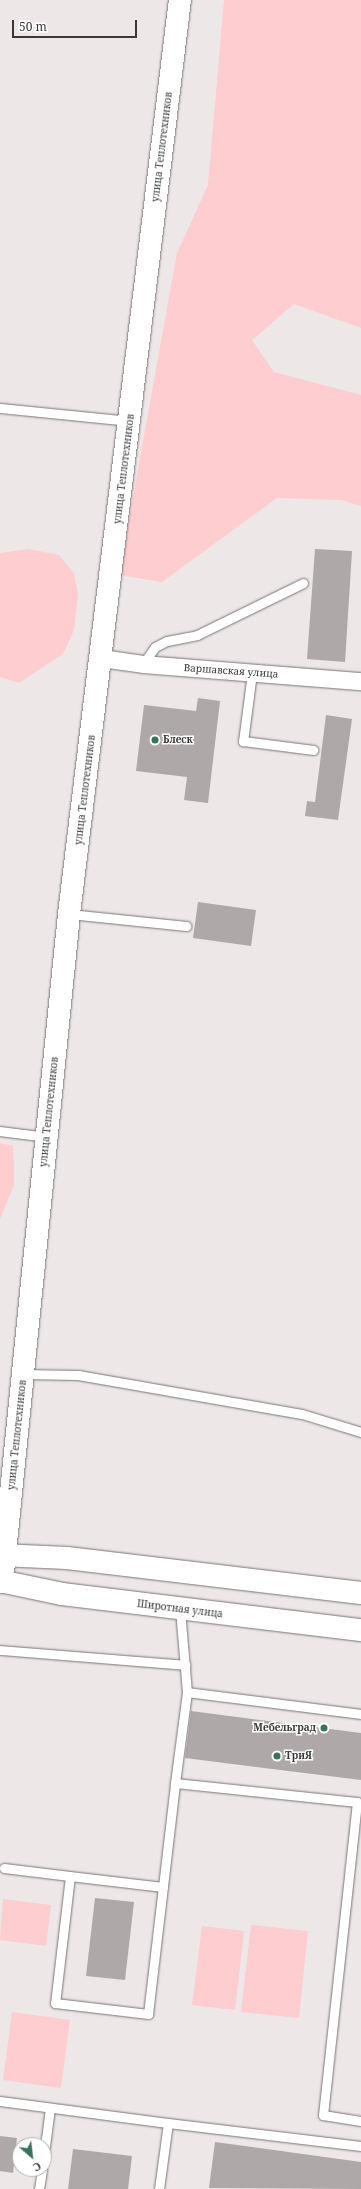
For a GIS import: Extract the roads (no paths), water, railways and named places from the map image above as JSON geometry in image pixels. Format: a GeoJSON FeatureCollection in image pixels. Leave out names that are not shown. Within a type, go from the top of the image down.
{"type":"FeatureCollection","features":[{"type":"Feature","properties":{"kind":"main road","name":"улица Теплотехников"},"geometry":{"type":"LineString","coordinates":[[1,1582],[69,914],[102,658],[180,0]]}},
{"type":"Feature","properties":{"kind":"main road"},"geometry":{"type":"LineString","coordinates":[[3,1554],[67,1558],[361,1593]]}},
{"type":"Feature","properties":{"kind":"main road","name":"Широтная улица"},"geometry":{"type":"LineString","coordinates":[[1,1582],[62,1594],[361,1630]]}},
{"type":"Feature","properties":{"kind":"street","name":"Варшавская улица"},"geometry":{"type":"LineString","coordinates":[[102,658],[143,664],[361,681]]}},
{"type":"Feature","properties":{"kind":"lane"},"geometry":{"type":"LineString","coordinates":[[0,408],[130,421]]}},
{"type":"Feature","properties":{"kind":"lane"},"geometry":{"type":"LineString","coordinates":[[143,664],[155,647],[167,641],[197,635],[304,583]]}},
{"type":"Feature","properties":{"kind":"lane"},"geometry":{"type":"LineString","coordinates":[[252,673],[243,741],[313,750]]}},
{"type":"Feature","properties":{"kind":"lane"},"geometry":{"type":"LineString","coordinates":[[69,914],[186,926]]}},
{"type":"Feature","properties":{"kind":"lane"},"geometry":{"type":"LineString","coordinates":[[0,1131],[47,1137]]}},
{"type":"Feature","properties":{"kind":"lane"},"geometry":{"type":"LineString","coordinates":[[23,1374],[78,1375],[302,1414],[361,1432]]}},
{"type":"Feature","properties":{"kind":"lane"},"geometry":{"type":"LineString","coordinates":[[70,1876],[55,2004],[148,2014],[162,1887],[187,1692],[180,1609]]}},
{"type":"Feature","properties":{"kind":"lane"},"geometry":{"type":"LineString","coordinates":[[0,1650],[185,1665]]}},
{"type":"Feature","properties":{"kind":"lane"},"geometry":{"type":"LineString","coordinates":[[187,1692],[361,1714]]}},
{"type":"Feature","properties":{"kind":"lane"},"geometry":{"type":"LineString","coordinates":[[175,1783],[357,1802],[323,2115],[361,2121]]}},
{"type":"Feature","properties":{"kind":"lane"},"geometry":{"type":"LineString","coordinates":[[4,1868],[162,1887]]}},
{"type":"Feature","properties":{"kind":"lane"},"geometry":{"type":"LineString","coordinates":[[0,2101],[361,2146]]}},
{"type":"Feature","properties":{"kind":"lane"},"geometry":{"type":"LineString","coordinates":[[46,2137],[50,2108]]}},
{"type":"Feature","properties":{"kind":"lane"},"geometry":{"type":"LineString","coordinates":[[159,2189],[168,2123]]}},
{"type":"Feature","properties":{"kind":"lane"},"geometry":{"type":"LineString","coordinates":[[39,2189],[41,2177]]}},
{"type":"Feature","properties":{"kind":"place","name":"Блеск"},"geometry":{"type":"Point","coordinates":[155,740]}},
{"type":"Feature","properties":{"kind":"place","name":"Мебельград"},"geometry":{"type":"Point","coordinates":[324,1728]}},
{"type":"Feature","properties":{"kind":"place","name":"ТриЯ"},"geometry":{"type":"Point","coordinates":[277,1756]}}]}
